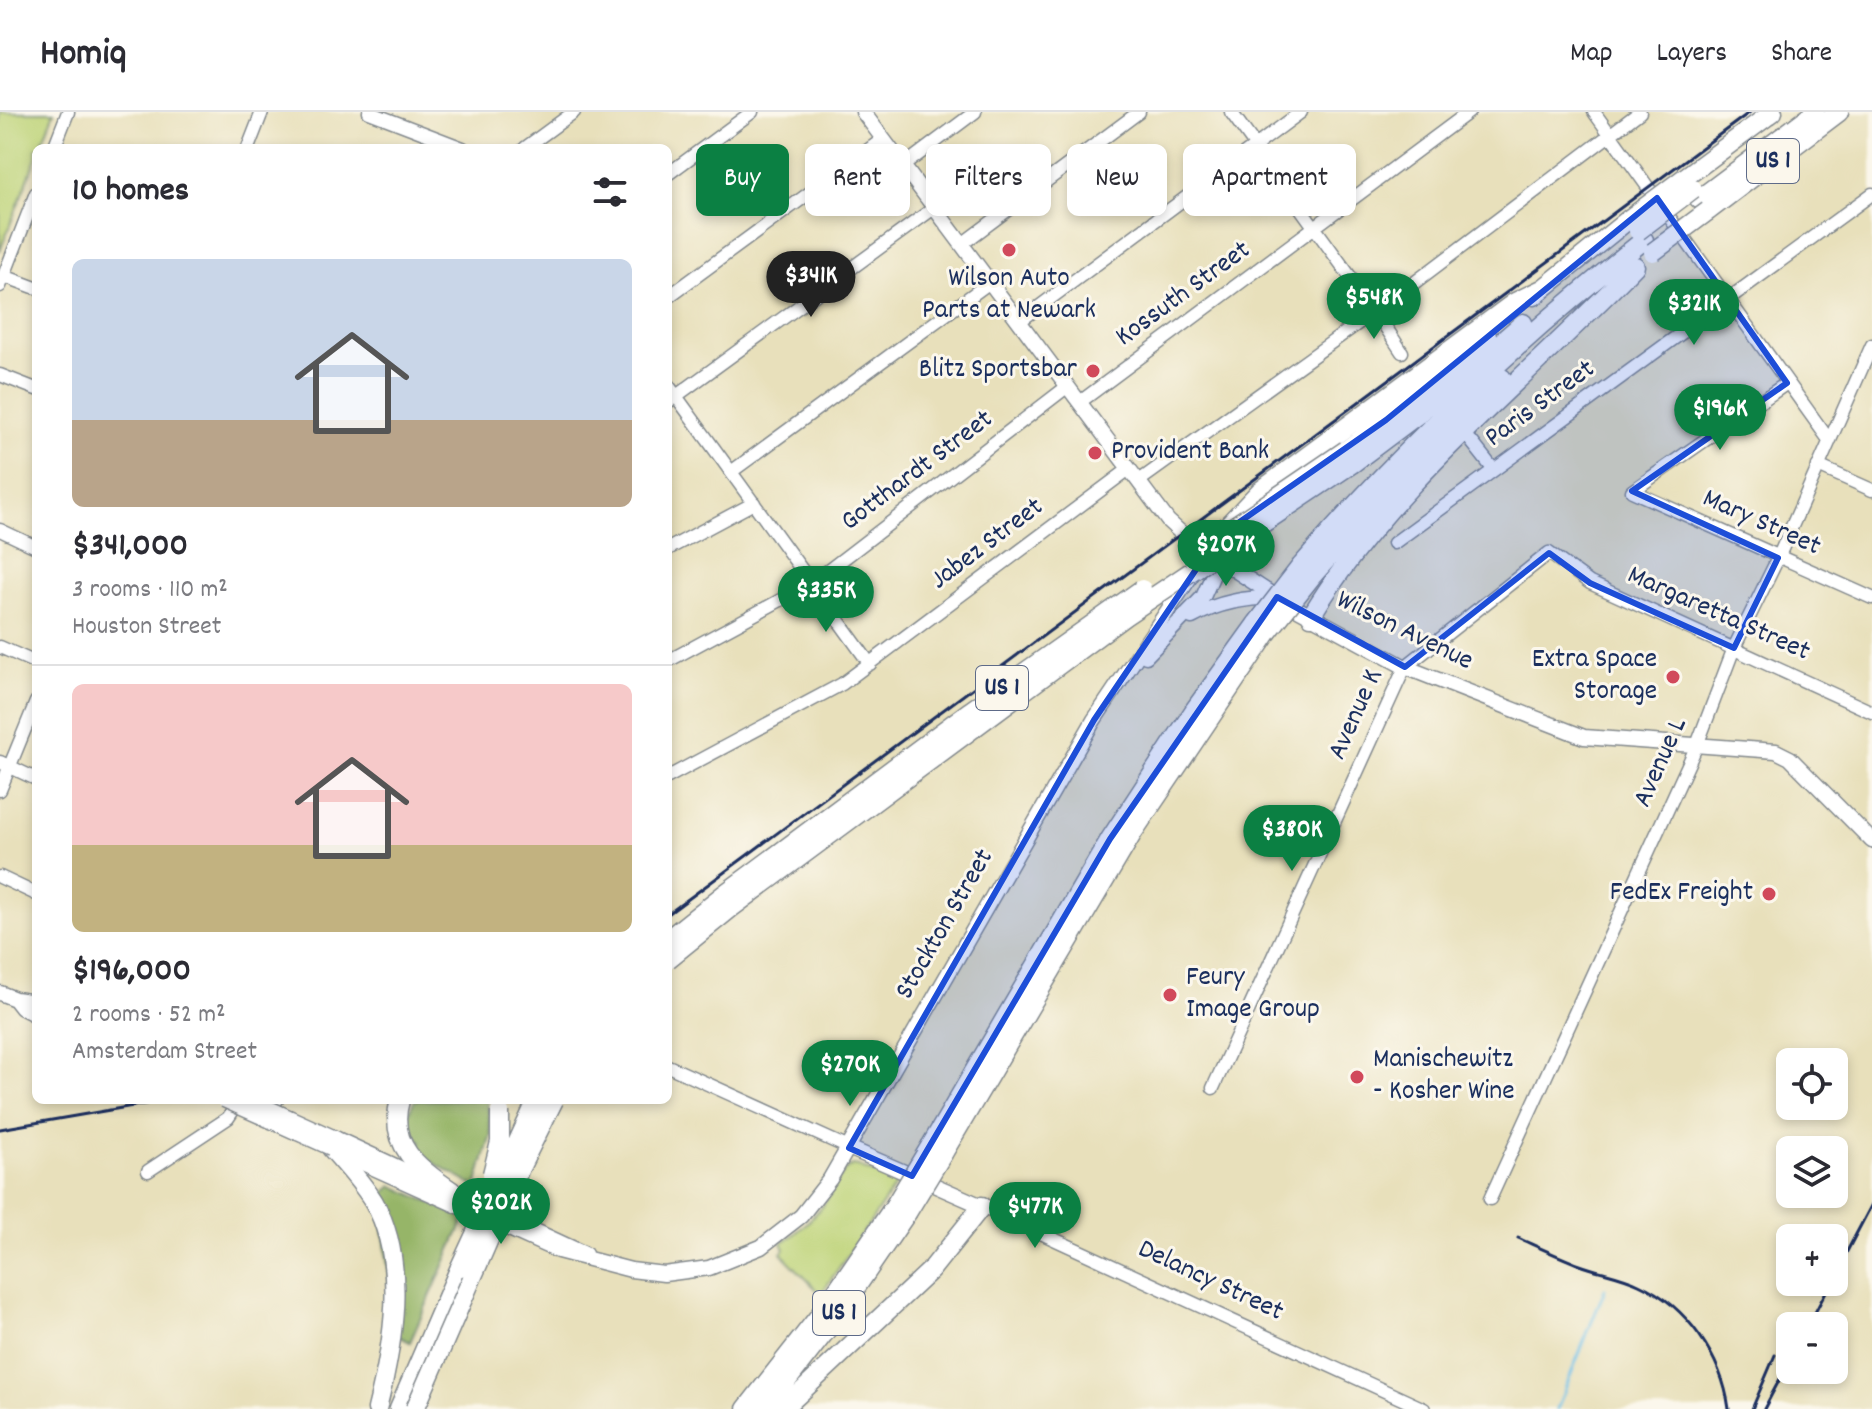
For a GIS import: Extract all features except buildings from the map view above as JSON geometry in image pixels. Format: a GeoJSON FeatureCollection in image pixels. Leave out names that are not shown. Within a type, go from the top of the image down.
{"type":"FeatureCollection","features":[{"type":"Feature","properties":{"kind":"highway","name":"US 1"},"geometry":{"type":"LineString","coordinates":[[765,1409],[829,1327],[938,1149],[1118,826],[1195,709],[1307,570],[1466,411],[1569,319],[1635,266],[1641,236],[1696,194],[1773,112]]}},
{"type":"Feature","properties":{"kind":"highway"},"geometry":{"type":"LineString","coordinates":[[1696,194],[1796,112]]}},
{"type":"Feature","properties":{"kind":"highway"},"geometry":{"type":"LineString","coordinates":[[1696,194],[1815,112]]}},
{"type":"Feature","properties":{"kind":"highway","name":"US 1"},"geometry":{"type":"LineString","coordinates":[[672,936],[1073,636],[1350,457],[1417,395],[1544,288],[1641,236],[1696,194],[1839,112]]}},
{"type":"Feature","properties":{"kind":"highway"},"geometry":{"type":"LineString","coordinates":[[672,956],[731,908],[1113,624],[1350,457],[1404,425],[1558,294],[1641,236]]}},
{"type":"Feature","properties":{"kind":"highway"},"geometry":{"type":"LineString","coordinates":[[1307,570],[1380,477],[1445,412],[1641,236]]}},
{"type":"Feature","properties":{"kind":"highway"},"geometry":{"type":"LineString","coordinates":[[1311,616],[1358,551],[1419,479],[1635,266]]}},
{"type":"Feature","properties":{"kind":"highway"},"geometry":{"type":"LineString","coordinates":[[1213,557],[1260,491],[1515,302],[1544,288]]}},
{"type":"Feature","properties":{"kind":"highway"},"geometry":{"type":"LineString","coordinates":[[399,1104],[396,1120],[403,1145],[418,1166],[452,1191]]}},
{"type":"Feature","properties":{"kind":"highway"},"geometry":{"type":"LineString","coordinates":[[399,1409],[535,1104]]}},
{"type":"Feature","properties":{"kind":"highway"},"geometry":{"type":"LineString","coordinates":[[415,1409],[520,1168],[552,1104]]}},
{"type":"Feature","properties":{"kind":"highway"},"geometry":{"type":"LineString","coordinates":[[460,1267],[495,1163],[501,1132],[499,1106]]}},
{"type":"Feature","properties":{"kind":"highway"},"geometry":{"type":"LineString","coordinates":[[333,1143],[379,1213],[389,1247],[392,1305],[387,1361],[377,1409]]}},
{"type":"Feature","properties":{"kind":"highway"},"geometry":{"type":"LineString","coordinates":[[783,1409],[931,1270],[982,1206]]}},
{"type":"Feature","properties":{"kind":"highway"},"geometry":{"type":"LineString","coordinates":[[746,1409],[901,1209]]}},
{"type":"Feature","properties":{"kind":"main road","name":"Wilson Avenue"},"geometry":{"type":"LineString","coordinates":[[863,112],[887,144]]}},
{"type":"Feature","properties":{"kind":"main road","name":"Wilson Avenue"},"geometry":{"type":"LineString","coordinates":[[910,175],[926,197]]}},
{"type":"Feature","properties":{"kind":"main road","name":"Wilson Avenue"},"geometry":{"type":"LineString","coordinates":[[940,216],[1168,521],[1213,557],[1276,597],[1405,667],[1584,737],[1776,751],[1790,758],[1872,841]]}},
{"type":"Feature","properties":{"kind":"main road","name":"Stockton Street"},"geometry":{"type":"LineString","coordinates":[[1133,666],[1203,597],[1213,557]]}},
{"type":"Feature","properties":{"kind":"main road","name":"Stockton Street"},"geometry":{"type":"LineString","coordinates":[[592,1258],[631,1270],[664,1274],[694,1271],[723,1264],[761,1247],[812,1205],[849,1148],[1094,720],[1213,557]]}},
{"type":"Feature","properties":{"kind":"main road"},"geometry":{"type":"LineString","coordinates":[[1178,625],[1208,608],[1230,601],[1276,597]]}},
{"type":"Feature","properties":{"kind":"main road"},"geometry":{"type":"LineString","coordinates":[[0,993],[32,1001]]}},
{"type":"Feature","properties":{"kind":"main road"},"geometry":{"type":"LineString","coordinates":[[15,999],[22,1008],[32,1013]]}},
{"type":"Feature","properties":{"kind":"main road"},"geometry":{"type":"LineString","coordinates":[[234,1104],[452,1191],[592,1258]]}},
{"type":"Feature","properties":{"kind":"main road"},"geometry":{"type":"LineString","coordinates":[[259,1104],[558,1251],[592,1258]]}},
{"type":"Feature","properties":{"kind":"main road","name":"Delancy Street"},"geometry":{"type":"LineString","coordinates":[[849,1148],[982,1206]]}},
{"type":"Feature","properties":{"kind":"street"},"geometry":{"type":"LineString","coordinates":[[56,144],[68,112]]}},
{"type":"Feature","properties":{"kind":"street"},"geometry":{"type":"LineString","coordinates":[[250,144],[262,112]]}},
{"type":"Feature","properties":{"kind":"street"},"geometry":{"type":"LineString","coordinates":[[369,112],[453,144]]}},
{"type":"Feature","properties":{"kind":"street"},"geometry":{"type":"LineString","coordinates":[[530,144],[574,112]]}},
{"type":"Feature","properties":{"kind":"street"},"geometry":{"type":"LineString","coordinates":[[672,171],[752,112]]}},
{"type":"Feature","properties":{"kind":"street"},"geometry":{"type":"LineString","coordinates":[[910,161],[975,112]]}},
{"type":"Feature","properties":{"kind":"street"},"geometry":{"type":"LineString","coordinates":[[962,244],[1139,112]]}},
{"type":"Feature","properties":{"kind":"street"},"geometry":{"type":"LineString","coordinates":[[1231,112],[1254,144]]}},
{"type":"Feature","properties":{"kind":"street"},"geometry":{"type":"LineString","coordinates":[[1258,144],[1301,112]]}},
{"type":"Feature","properties":{"kind":"street","name":"Kossuth Street"},"geometry":{"type":"LineString","coordinates":[[1080,402],[1469,112]]}},
{"type":"Feature","properties":{"kind":"street"},"geometry":{"type":"LineString","coordinates":[[1594,112],[1829,440]]}},
{"type":"Feature","properties":{"kind":"street"},"geometry":{"type":"LineString","coordinates":[[1139,481],[1375,311],[1640,112]]}},
{"type":"Feature","properties":{"kind":"street"},"geometry":{"type":"LineString","coordinates":[[672,294],[883,139]]}},
{"type":"Feature","properties":{"kind":"street","name":"Paris Street"},"geometry":{"type":"LineString","coordinates":[[1394,543],[1872,194]]}},
{"type":"Feature","properties":{"kind":"street"},"geometry":{"type":"LineString","coordinates":[[1020,321],[1183,200]]}},
{"type":"Feature","properties":{"kind":"street"},"geometry":{"type":"LineString","coordinates":[[32,203],[2,281],[32,287]]}},
{"type":"Feature","properties":{"kind":"street"},"geometry":{"type":"LineString","coordinates":[[672,393],[926,214]]}},
{"type":"Feature","properties":{"kind":"street"},"geometry":{"type":"LineString","coordinates":[[1306,216],[1402,352]]}},
{"type":"Feature","properties":{"kind":"street"},"geometry":{"type":"LineString","coordinates":[[731,472],[990,282]]}},
{"type":"Feature","properties":{"kind":"street","name":"Avenue L"},"geometry":{"type":"LineString","coordinates":[[1490,1199],[1697,745],[1734,648],[1778,558],[1829,440],[1866,376],[1872,345]]}},
{"type":"Feature","properties":{"kind":"street"},"geometry":{"type":"LineString","coordinates":[[0,375],[32,387]]}},
{"type":"Feature","properties":{"kind":"street","name":"Mary Street"},"geometry":{"type":"LineString","coordinates":[[1787,383],[1632,491],[1872,598]]}},
{"type":"Feature","properties":{"kind":"street","name":"Gotthardt Street"},"geometry":{"type":"LineString","coordinates":[[672,659],[812,583],[1068,386]]}},
{"type":"Feature","properties":{"kind":"street"},"geometry":{"type":"LineString","coordinates":[[672,395],[870,664]]}},
{"type":"Feature","properties":{"kind":"street"},"geometry":{"type":"LineString","coordinates":[[1471,441],[1493,469]]}},
{"type":"Feature","properties":{"kind":"street"},"geometry":{"type":"LineString","coordinates":[[1818,466],[1872,490]]}},
{"type":"Feature","properties":{"kind":"street","name":"Jabez Street"},"geometry":{"type":"LineString","coordinates":[[672,775],[842,684],[1129,469]]}},
{"type":"Feature","properties":{"kind":"street"},"geometry":{"type":"LineString","coordinates":[[672,547],[754,503]]}},
{"type":"Feature","properties":{"kind":"street"},"geometry":{"type":"LineString","coordinates":[[0,530],[32,545]]}},
{"type":"Feature","properties":{"kind":"street","name":"Margaretta Street"},"geometry":{"type":"LineString","coordinates":[[1405,667],[1549,553],[1590,583],[1872,712]]}},
{"type":"Feature","properties":{"kind":"street"},"geometry":{"type":"LineString","coordinates":[[0,647],[32,661]]}},
{"type":"Feature","properties":{"kind":"street","name":"Avenue K"},"geometry":{"type":"LineString","coordinates":[[1213,1088],[1405,667]]}},
{"type":"Feature","properties":{"kind":"street"},"geometry":{"type":"LineString","coordinates":[[0,790],[4,764],[32,710]]}},
{"type":"Feature","properties":{"kind":"street"},"geometry":{"type":"LineString","coordinates":[[4,764],[32,777]]}},
{"type":"Feature","properties":{"kind":"street"},"geometry":{"type":"LineString","coordinates":[[0,877],[32,892]]}},
{"type":"Feature","properties":{"kind":"street","name":"Delancy Street"},"geometry":{"type":"LineString","coordinates":[[672,1068],[849,1148]]}},
{"type":"Feature","properties":{"kind":"street"},"geometry":{"type":"LineString","coordinates":[[228,1118],[237,1104]]}},
{"type":"Feature","properties":{"kind":"street"},"geometry":{"type":"LineString","coordinates":[[148,1171],[228,1118],[266,1104]]}},
{"type":"Feature","properties":{"kind":"street","name":"Delancy Street"},"geometry":{"type":"LineString","coordinates":[[982,1206],[1424,1409]]}},
{"type":"Feature","properties":{"kind":"highlighted area"},"geometry":{"type":"Polygon","coordinates":[[[1657,198],[1787,383],[1632,491],[1778,558],[1734,648],[1590,583],[1549,553],[1405,667],[1277,597],[1110,839],[912,1176],[849,1148],[1094,720],[1218,537],[1386,420],[1657,198]]]}},
{"type":"Feature","properties":{"kind":"green space"},"geometry":{"type":"Polygon","coordinates":[[[0,112],[54,112],[42,144],[32,144],[32,168],[0,251],[0,112]]]}},
{"type":"Feature","properties":{"kind":"green space"},"geometry":{"type":"Polygon","coordinates":[[[413,1104],[487,1104],[491,1134],[476,1187],[415,1152],[421,1142],[410,1127],[409,1112],[413,1104]]]}},
{"type":"Feature","properties":{"kind":"green space"},"geometry":{"type":"Polygon","coordinates":[[[854,1165],[897,1183],[821,1294],[781,1253],[785,1249],[782,1243],[814,1215],[841,1176],[854,1165]]]}},
{"type":"Feature","properties":{"kind":"green space"},"geometry":{"type":"Polygon","coordinates":[[[393,1186],[465,1218],[410,1342],[397,1335],[379,1197],[393,1186]]]}},
{"type":"Feature","properties":{"kind":"waterway"},"geometry":{"type":"LineString","coordinates":[[1557,1409],[1605,1289]]}},
{"type":"Feature","properties":{"kind":"railway"},"geometry":{"type":"LineString","coordinates":[[672,911],[1750,112]]}},
{"type":"Feature","properties":{"kind":"railway"},"geometry":{"type":"LineString","coordinates":[[0,1129],[145,1104]]}},
{"type":"Feature","properties":{"kind":"railway"},"geometry":{"type":"LineString","coordinates":[[1848,1249],[1872,1204]]}},
{"type":"Feature","properties":{"kind":"railway"},"geometry":{"type":"LineString","coordinates":[[1518,1238],[1580,1265],[1639,1284],[1672,1306],[1687,1320],[1710,1352],[1719,1371],[1729,1409]]}},
{"type":"Feature","properties":{"kind":"railway"},"geometry":{"type":"LineString","coordinates":[[1815,1312],[1824,1296]]}},
{"type":"Feature","properties":{"kind":"railway"},"geometry":{"type":"LineString","coordinates":[[1752,1409],[1775,1355]]}},
{"type":"Feature","properties":{"kind":"railway"},"geometry":{"type":"LineString","coordinates":[[1764,1409],[1777,1384]]}},
{"type":"Feature","properties":{"kind":"place","name":"Wilson Auto Parts at Newark"},"geometry":{"type":"Point","coordinates":[1009,250]}},
{"type":"Feature","properties":{"kind":"place","name":"Blitz Sportsbar"},"geometry":{"type":"Point","coordinates":[1093,371]}},
{"type":"Feature","properties":{"kind":"place","name":"Provident Bank"},"geometry":{"type":"Point","coordinates":[1095,453]}},
{"type":"Feature","properties":{"kind":"place","name":"Extra Space Storage"},"geometry":{"type":"Point","coordinates":[1673,677]}},
{"type":"Feature","properties":{"kind":"place","name":"FedEx Freight"},"geometry":{"type":"Point","coordinates":[1769,894]}},
{"type":"Feature","properties":{"kind":"place","name":"Feury Image Group"},"geometry":{"type":"Point","coordinates":[1170,995]}},
{"type":"Feature","properties":{"kind":"place","name":"Manischewitz - Kosher Wine"},"geometry":{"type":"Point","coordinates":[1357,1077]}}]}
